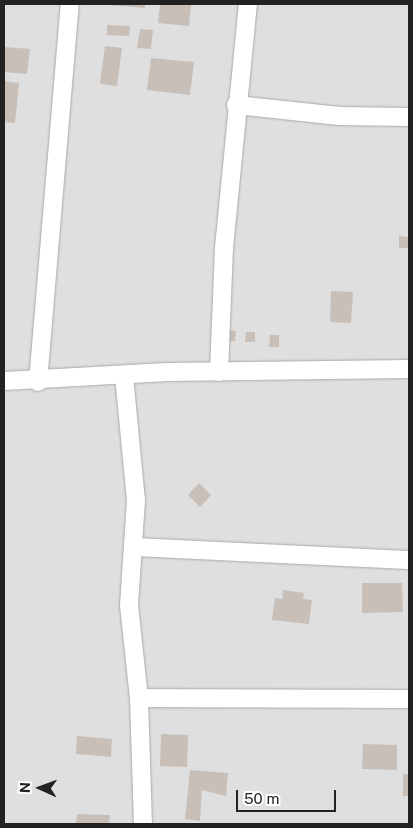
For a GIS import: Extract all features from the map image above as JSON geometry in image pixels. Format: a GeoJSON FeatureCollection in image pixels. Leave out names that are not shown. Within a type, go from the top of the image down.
{"type":"FeatureCollection","features":[{"type":"Feature","properties":{"kind":"street"},"geometry":{"type":"LineString","coordinates":[[38,382],[70,4]]}},
{"type":"Feature","properties":{"kind":"street"},"geometry":{"type":"LineString","coordinates":[[218,372],[236,105],[248,4]]}},
{"type":"Feature","properties":{"kind":"street"},"geometry":{"type":"LineString","coordinates":[[236,105],[339,116],[409,117]]}},
{"type":"Feature","properties":{"kind":"street"},"geometry":{"type":"LineString","coordinates":[[4,381],[38,382],[218,372],[409,369]]}},
{"type":"Feature","properties":{"kind":"street"},"geometry":{"type":"LineString","coordinates":[[124,376],[136,500],[128,605],[139,698],[143,824]]}},
{"type":"Feature","properties":{"kind":"street"},"geometry":{"type":"LineString","coordinates":[[133,547],[409,560]]}},
{"type":"Feature","properties":{"kind":"street"},"geometry":{"type":"LineString","coordinates":[[139,698],[409,699]]}},
{"type":"Feature","properties":{"kind":"shaded area"},"geometry":{"type":"Polygon","coordinates":[[[4,4],[409,4],[409,824],[4,824],[4,4]]]}},
{"type":"Feature","properties":{"kind":"building"},"geometry":{"type":"Polygon","coordinates":[[[99,4],[145,4],[145,8],[99,4]]]}},
{"type":"Feature","properties":{"kind":"building"},"geometry":{"type":"Polygon","coordinates":[[[160,4],[191,4],[189,26],[158,23],[160,4]]]}},
{"type":"Feature","properties":{"kind":"building"},"geometry":{"type":"Polygon","coordinates":[[[107,25],[130,26],[129,36],[107,35],[107,25]]]}},
{"type":"Feature","properties":{"kind":"building"},"geometry":{"type":"Polygon","coordinates":[[[140,29],[153,30],[151,49],[137,48],[140,29]]]}},
{"type":"Feature","properties":{"kind":"building"},"geometry":{"type":"Polygon","coordinates":[[[105,46],[122,48],[117,86],[100,84],[105,46]]]}},
{"type":"Feature","properties":{"kind":"building"},"geometry":{"type":"Polygon","coordinates":[[[4,47],[30,49],[27,74],[4,72],[4,47]]]}},
{"type":"Feature","properties":{"kind":"building"},"geometry":{"type":"Polygon","coordinates":[[[151,58],[194,62],[190,95],[147,90],[151,58]]]}},
{"type":"Feature","properties":{"kind":"building"},"geometry":{"type":"Polygon","coordinates":[[[4,81],[19,83],[15,123],[4,122],[4,81]]]}},
{"type":"Feature","properties":{"kind":"building"},"geometry":{"type":"Polygon","coordinates":[[[399,236],[409,237],[409,248],[399,248],[399,236]]]}},
{"type":"Feature","properties":{"kind":"building"},"geometry":{"type":"Polygon","coordinates":[[[331,291],[353,292],[351,323],[330,322],[331,291]]]}},
{"type":"Feature","properties":{"kind":"building"},"geometry":{"type":"Polygon","coordinates":[[[229,330],[236,331],[235,341],[228,341],[229,330]]]}},
{"type":"Feature","properties":{"kind":"building"},"geometry":{"type":"Polygon","coordinates":[[[246,332],[255,332],[255,342],[245,342],[246,332]]]}},
{"type":"Feature","properties":{"kind":"building"},"geometry":{"type":"Polygon","coordinates":[[[270,335],[279,335],[279,347],[269,347],[270,335]]]}},
{"type":"Feature","properties":{"kind":"building"},"geometry":{"type":"Polygon","coordinates":[[[199,483],[211,495],[200,507],[188,495],[199,483]]]}},
{"type":"Feature","properties":{"kind":"building"},"geometry":{"type":"Polygon","coordinates":[[[362,583],[402,583],[403,612],[362,613],[362,583]]]}},
{"type":"Feature","properties":{"kind":"building"},"geometry":{"type":"Polygon","coordinates":[[[283,590],[304,593],[303,599],[312,600],[309,624],[272,620],[275,598],[282,599],[283,590]]]}},
{"type":"Feature","properties":{"kind":"building"},"geometry":{"type":"Polygon","coordinates":[[[161,734],[188,735],[187,767],[160,766],[161,734]]]}},
{"type":"Feature","properties":{"kind":"building"},"geometry":{"type":"Polygon","coordinates":[[[77,736],[112,739],[111,757],[76,754],[77,736]]]}},
{"type":"Feature","properties":{"kind":"building"},"geometry":{"type":"Polygon","coordinates":[[[363,744],[397,745],[397,770],[362,769],[363,744]]]}},
{"type":"Feature","properties":{"kind":"building"},"geometry":{"type":"Polygon","coordinates":[[[190,770],[228,773],[226,796],[202,790],[200,821],[185,819],[190,770]]]}},
{"type":"Feature","properties":{"kind":"building"},"geometry":{"type":"Polygon","coordinates":[[[403,774],[409,774],[409,796],[403,796],[403,774]]]}},
{"type":"Feature","properties":{"kind":"building"},"geometry":{"type":"Polygon","coordinates":[[[77,814],[110,815],[109,824],[76,824],[77,814]]]}}]}
